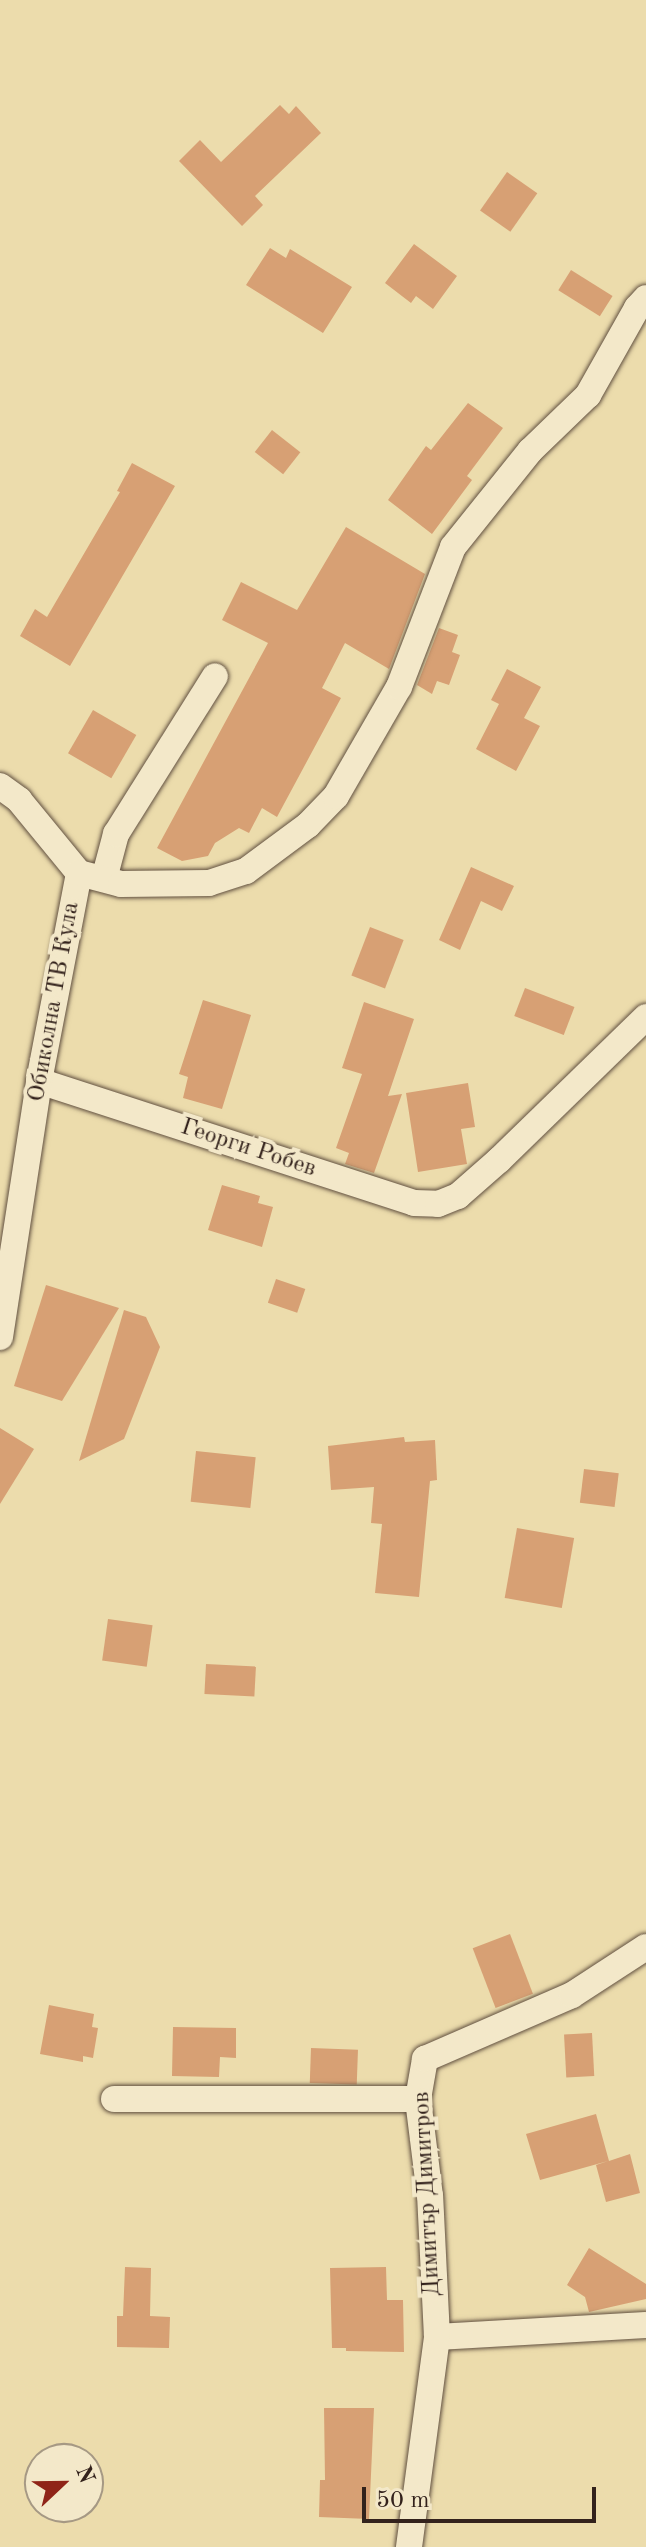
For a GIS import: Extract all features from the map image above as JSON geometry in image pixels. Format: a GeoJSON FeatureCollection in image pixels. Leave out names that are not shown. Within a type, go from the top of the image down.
{"type":"FeatureCollection","features":[{"type":"Feature","properties":{"kind":"street","name":"Обиколна ТВ Кула"},"geometry":{"type":"LineString","coordinates":[[0,1337],[39,1081],[91,876],[145,885],[209,883],[246,871],[298,833],[336,796],[399,687],[453,547],[530,451],[588,395],[637,308],[646,298]]}},
{"type":"Feature","properties":{"kind":"street"},"geometry":{"type":"LineString","coordinates":[[0,786],[19,800],[91,876],[215,676]]}},
{"type":"Feature","properties":{"kind":"street","name":"Георги Робев"},"geometry":{"type":"LineString","coordinates":[[39,1081],[414,1203],[438,1204],[458,1196],[646,1017]]}},
{"type":"Feature","properties":{"kind":"street","name":"Димитър Димитров"},"geometry":{"type":"LineString","coordinates":[[409,2547],[437,2337],[430,2196],[418,2099],[425,2059],[572,1995],[646,1947]]}},
{"type":"Feature","properties":{"kind":"street"},"geometry":{"type":"LineString","coordinates":[[114,2099],[418,2099]]}},
{"type":"Feature","properties":{"kind":"street"},"geometry":{"type":"LineString","coordinates":[[437,2337],[646,2325]]}},
{"type":"Feature","properties":{"kind":"building"},"geometry":{"type":"Polygon","coordinates":[[[280,105],[289,114],[296,106],[321,133],[255,196],[263,205],[242,226],[179,161],[200,140],[221,162],[280,105]]]}},
{"type":"Feature","properties":{"kind":"building"},"geometry":{"type":"Polygon","coordinates":[[[507,172],[537,193],[510,232],[480,211],[507,172]]]}},
{"type":"Feature","properties":{"kind":"building"},"geometry":{"type":"Polygon","coordinates":[[[414,244],[457,276],[433,309],[416,296],[411,303],[385,283],[414,244]]]}},
{"type":"Feature","properties":{"kind":"building"},"geometry":{"type":"Polygon","coordinates":[[[270,248],[286,258],[290,249],[352,287],[323,333],[246,285],[270,248]]]}},
{"type":"Feature","properties":{"kind":"building"},"geometry":{"type":"Polygon","coordinates":[[[571,270],[613,296],[600,316],[558,290],[571,270]]]}},
{"type":"Feature","properties":{"kind":"building"},"geometry":{"type":"Polygon","coordinates":[[[468,403],[503,428],[467,476],[472,480],[432,534],[388,500],[426,446],[431,450],[468,403]]]}},
{"type":"Feature","properties":{"kind":"building"},"geometry":{"type":"Polygon","coordinates":[[[272,430],[300,452],[283,474],[255,452],[272,430]]]}},
{"type":"Feature","properties":{"kind":"building"},"geometry":{"type":"Polygon","coordinates":[[[132,463],[175,486],[70,666],[20,636],[35,609],[47,617],[120,492],[117,491],[132,463]]]}},
{"type":"Feature","properties":{"kind":"building"},"geometry":{"type":"Polygon","coordinates":[[[346,527],[425,574],[389,669],[345,643],[322,688],[341,698],[277,817],[262,808],[249,833],[239,828],[215,843],[208,856],[182,861],[157,848],[268,643],[222,620],[241,582],[297,610],[346,527]]]}},
{"type":"Feature","properties":{"kind":"building"},"geometry":{"type":"Polygon","coordinates":[[[439,628],[458,635],[452,652],[460,655],[449,685],[437,681],[432,694],[417,685],[439,628]]]}},
{"type":"Feature","properties":{"kind":"building"},"geometry":{"type":"Polygon","coordinates":[[[507,669],[541,687],[524,718],[540,726],[516,771],[476,749],[499,704],[491,700],[507,669]]]}},
{"type":"Feature","properties":{"kind":"building"},"geometry":{"type":"Polygon","coordinates":[[[93,710],[136,735],[111,778],[68,753],[93,710]]]}},
{"type":"Feature","properties":{"kind":"building"},"geometry":{"type":"Polygon","coordinates":[[[471,867],[514,886],[502,911],[481,901],[460,950],[439,940],[471,867]]]}},
{"type":"Feature","properties":{"kind":"building"},"geometry":{"type":"Polygon","coordinates":[[[370,927],[404,940],[385,988],[351,976],[370,927]]]}},
{"type":"Feature","properties":{"kind":"building"},"geometry":{"type":"Polygon","coordinates":[[[525,988],[574,1007],[564,1035],[514,1016],[525,988]]]}},
{"type":"Feature","properties":{"kind":"building"},"geometry":{"type":"Polygon","coordinates":[[[203,1000],[251,1015],[222,1109],[183,1098],[188,1077],[179,1074],[203,1000]]]}},
{"type":"Feature","properties":{"kind":"building"},"geometry":{"type":"Polygon","coordinates":[[[364,1002],[414,1019],[388,1096],[402,1094],[374,1173],[345,1164],[349,1153],[336,1148],[362,1074],[342,1068],[364,1002]]]}},
{"type":"Feature","properties":{"kind":"building"},"geometry":{"type":"Polygon","coordinates":[[[468,1083],[475,1127],[461,1129],[467,1164],[418,1172],[406,1093],[468,1083]]]}},
{"type":"Feature","properties":{"kind":"building"},"geometry":{"type":"Polygon","coordinates":[[[222,1185],[260,1196],[258,1203],[273,1207],[262,1247],[208,1230],[222,1185]]]}},
{"type":"Feature","properties":{"kind":"building"},"geometry":{"type":"Polygon","coordinates":[[[276,1279],[305,1289],[297,1313],[268,1303],[276,1279]]]}},
{"type":"Feature","properties":{"kind":"building"},"geometry":{"type":"Polygon","coordinates":[[[46,1285],[119,1308],[62,1401],[14,1386],[46,1285]]]}},
{"type":"Feature","properties":{"kind":"building"},"geometry":{"type":"Polygon","coordinates":[[[124,1310],[146,1317],[160,1347],[124,1439],[79,1461],[124,1310]]]}},
{"type":"Feature","properties":{"kind":"building"},"geometry":{"type":"Polygon","coordinates":[[[0,1428],[34,1449],[0,1504],[0,1428]]]}},
{"type":"Feature","properties":{"kind":"building"},"geometry":{"type":"Polygon","coordinates":[[[404,1437],[405,1442],[435,1440],[437,1480],[430,1481],[419,1597],[375,1593],[382,1524],[371,1523],[374,1487],[331,1490],[328,1446],[404,1437]]]}},
{"type":"Feature","properties":{"kind":"building"},"geometry":{"type":"Polygon","coordinates":[[[196,1451],[256,1457],[250,1508],[191,1502],[196,1451]]]}},
{"type":"Feature","properties":{"kind":"building"},"geometry":{"type":"Polygon","coordinates":[[[584,1469],[619,1473],[615,1507],[580,1503],[584,1469]]]}},
{"type":"Feature","properties":{"kind":"building"},"geometry":{"type":"Polygon","coordinates":[[[517,1528],[574,1538],[562,1608],[505,1598],[517,1528]]]}},
{"type":"Feature","properties":{"kind":"building"},"geometry":{"type":"Polygon","coordinates":[[[108,1619],[153,1625],[147,1667],[102,1661],[108,1619]]]}},
{"type":"Feature","properties":{"kind":"building"},"geometry":{"type":"Polygon","coordinates":[[[206,1664],[256,1667],[254,1697],[204,1694],[206,1664]]]}},
{"type":"Feature","properties":{"kind":"building"},"geometry":{"type":"Polygon","coordinates":[[[510,1934],[533,1994],[496,2008],[473,1948],[510,1934]]]}},
{"type":"Feature","properties":{"kind":"building"},"geometry":{"type":"Polygon","coordinates":[[[49,2005],[94,2014],[92,2027],[98,2028],[93,2058],[83,2056],[83,2062],[40,2054],[49,2005]]]}},
{"type":"Feature","properties":{"kind":"building"},"geometry":{"type":"Polygon","coordinates":[[[173,2027],[236,2028],[236,2058],[220,2057],[219,2077],[172,2076],[173,2027]]]}},
{"type":"Feature","properties":{"kind":"building"},"geometry":{"type":"Polygon","coordinates":[[[592,2033],[594,2076],[566,2077],[564,2034],[592,2033]]]}},
{"type":"Feature","properties":{"kind":"building"},"geometry":{"type":"Polygon","coordinates":[[[311,2048],[358,2050],[357,2085],[310,2083],[311,2048]]]}},
{"type":"Feature","properties":{"kind":"building"},"geometry":{"type":"Polygon","coordinates":[[[596,2114],[609,2161],[630,2154],[640,2193],[606,2202],[596,2165],[608,2161],[540,2180],[526,2134],[596,2114]]]}},
{"type":"Feature","properties":{"kind":"building"},"geometry":{"type":"Polygon","coordinates":[[[589,2248],[646,2284],[646,2299],[589,2312],[585,2297],[567,2285],[589,2248]]]}},
{"type":"Feature","properties":{"kind":"building"},"geometry":{"type":"Polygon","coordinates":[[[125,2267],[151,2268],[150,2316],[170,2317],[169,2348],[117,2347],[117,2316],[123,2316],[125,2267]]]}},
{"type":"Feature","properties":{"kind":"building"},"geometry":{"type":"Polygon","coordinates":[[[386,2267],[387,2300],[403,2300],[404,2352],[332,2348],[330,2268],[386,2267]]]}},
{"type":"Feature","properties":{"kind":"building"},"geometry":{"type":"Polygon","coordinates":[[[324,2408],[374,2408],[369,2519],[319,2517],[320,2480],[325,2480],[324,2408]]]}}]}
